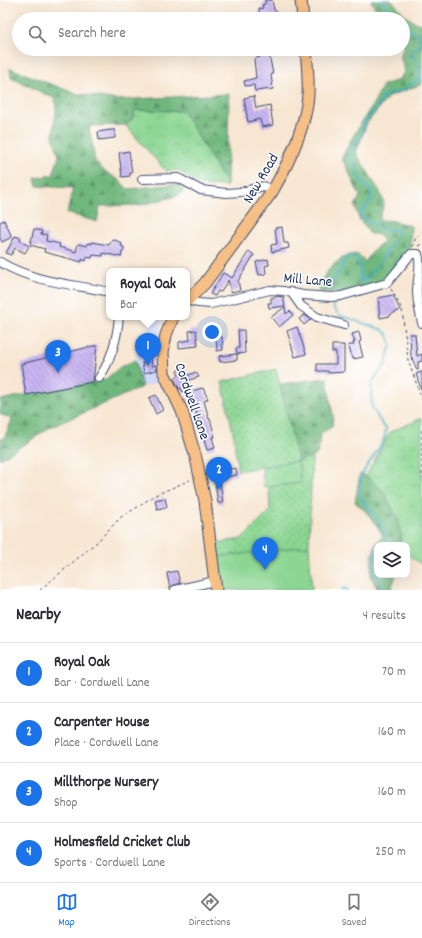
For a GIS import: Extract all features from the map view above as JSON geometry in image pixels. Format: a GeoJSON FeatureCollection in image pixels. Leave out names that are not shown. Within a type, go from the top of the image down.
{"type":"FeatureCollection","features":[{"type":"Feature","properties":{"kind":"main road"},"geometry":{"type":"LineString","coordinates":[[301,0],[302,12]]}},
{"type":"Feature","properties":{"kind":"main road","name":"New Road"},"geometry":{"type":"LineString","coordinates":[[190,297],[205,283],[272,192],[282,176],[305,118],[308,95],[306,56]]}},
{"type":"Feature","properties":{"kind":"main road","name":"Cordwell Lane"},"geometry":{"type":"LineString","coordinates":[[172,320],[166,335],[163,352],[168,364],[164,373],[182,411],[190,434],[205,501],[216,585]]}},
{"type":"Feature","properties":{"kind":"street"},"geometry":{"type":"LineString","coordinates":[[142,179],[178,178],[202,190],[226,194],[264,186],[272,192]]}},
{"type":"Feature","properties":{"kind":"street"},"geometry":{"type":"LineString","coordinates":[[387,283],[412,254],[418,254],[421,259],[417,291],[422,323]]}},
{"type":"Feature","properties":{"kind":"street"},"geometry":{"type":"LineString","coordinates":[[0,262],[12,269],[34,277],[106,291]]}},
{"type":"Feature","properties":{"kind":"street","name":"Mill Lane"},"geometry":{"type":"LineString","coordinates":[[190,301],[198,304],[211,304],[270,290],[303,295],[330,297],[341,296],[387,283]]}},
{"type":"Feature","properties":{"kind":"street"},"geometry":{"type":"LineString","coordinates":[[291,292],[301,306],[316,317],[344,325]]}},
{"type":"Feature","properties":{"kind":"street"},"geometry":{"type":"LineString","coordinates":[[99,378],[108,366],[115,344],[119,320]]}},
{"type":"Feature","properties":{"kind":"street"},"geometry":{"type":"LineString","coordinates":[[175,590],[216,585]]}},
{"type":"Feature","properties":{"kind":"path"},"geometry":{"type":"LineString","coordinates":[[412,254],[412,246],[416,237],[422,233]]}},
{"type":"Feature","properties":{"kind":"path"},"geometry":{"type":"LineString","coordinates":[[387,283],[402,309],[408,360],[422,399]]}},
{"type":"Feature","properties":{"kind":"path"},"geometry":{"type":"LineString","coordinates":[[422,430],[422,479]]}},
{"type":"Feature","properties":{"kind":"path"},"geometry":{"type":"LineString","coordinates":[[40,590],[96,542],[121,517],[153,496],[200,476]]}},
{"type":"Feature","properties":{"kind":"shaded area"},"geometry":{"type":"Polygon","coordinates":[[[151,320],[160,320],[162,322],[156,354],[163,381],[142,387],[135,360],[151,320]]]}},
{"type":"Feature","properties":{"kind":"green space"},"geometry":{"type":"Polygon","coordinates":[[[371,0],[392,0],[402,12],[377,12],[371,0]]]}},
{"type":"Feature","properties":{"kind":"green space"},"geometry":{"type":"Polygon","coordinates":[[[410,19],[422,24],[422,84],[388,97],[367,123],[356,153],[380,192],[384,203],[379,220],[394,221],[411,226],[410,247],[385,281],[341,294],[334,291],[319,292],[321,281],[339,260],[355,254],[359,255],[365,262],[383,241],[378,234],[370,234],[359,219],[355,206],[360,196],[342,158],[351,139],[383,85],[399,80],[405,71],[400,56],[410,56],[410,19]]]}},
{"type":"Feature","properties":{"kind":"green space"},"geometry":{"type":"Polygon","coordinates":[[[10,68],[74,93],[117,100],[229,94],[227,184],[183,111],[135,110],[132,119],[125,125],[89,126],[95,161],[104,171],[119,180],[128,189],[179,184],[184,191],[180,195],[141,205],[100,206],[97,222],[67,213],[73,188],[37,186],[35,178],[53,175],[59,156],[53,136],[56,110],[55,99],[11,77],[10,68]]]}},
{"type":"Feature","properties":{"kind":"green space"},"geometry":{"type":"Polygon","coordinates":[[[135,110],[183,111],[227,186],[200,185],[178,170],[166,171],[125,125],[132,119],[135,110]]]}},
{"type":"Feature","properties":{"kind":"green space"},"geometry":{"type":"Polygon","coordinates":[[[135,360],[142,387],[49,428],[0,459],[0,440],[5,437],[12,419],[0,414],[0,400],[106,379],[120,367],[135,360]]]}},
{"type":"Feature","properties":{"kind":"green space"},"geometry":{"type":"Polygon","coordinates":[[[276,369],[298,461],[238,471],[234,437],[222,382],[276,369]]]}},
{"type":"Feature","properties":{"kind":"green space"},"geometry":{"type":"Polygon","coordinates":[[[327,378],[333,416],[332,427],[321,433],[317,454],[310,459],[298,461],[280,384],[327,378]]]}},
{"type":"Feature","properties":{"kind":"green space"},"geometry":{"type":"Polygon","coordinates":[[[422,418],[422,565],[410,556],[410,542],[402,542],[399,522],[384,492],[366,476],[390,432],[422,418]]]}},
{"type":"Feature","properties":{"kind":"green space"},"geometry":{"type":"Polygon","coordinates":[[[312,457],[309,546],[217,557],[216,543],[242,539],[270,511],[269,487],[301,482],[298,461],[312,457]]]}},
{"type":"Feature","properties":{"kind":"green space"},"geometry":{"type":"Polygon","coordinates":[[[298,461],[301,483],[264,487],[262,467],[298,461]]]}},
{"type":"Feature","properties":{"kind":"green space"},"geometry":{"type":"Polygon","coordinates":[[[360,474],[366,476],[384,492],[399,522],[402,542],[378,542],[383,536],[371,518],[355,502],[360,474]]]}},
{"type":"Feature","properties":{"kind":"green space"},"geometry":{"type":"Polygon","coordinates":[[[309,546],[312,590],[220,590],[217,557],[309,546]]]}},
{"type":"Feature","properties":{"kind":"green space"},"geometry":{"type":"Polygon","coordinates":[[[374,550],[374,578],[395,578],[391,590],[378,590],[371,576],[374,550]]]}},
{"type":"Feature","properties":{"kind":"building"},"geometry":{"type":"Polygon","coordinates":[[[265,0],[272,0],[274,10],[276,12],[259,12],[259,9],[263,8],[262,5],[265,4],[265,0]]]}},
{"type":"Feature","properties":{"kind":"building"},"geometry":{"type":"Polygon","coordinates":[[[269,56],[273,74],[271,75],[273,89],[255,91],[254,85],[245,86],[244,81],[256,78],[254,59],[269,56]]]}},
{"type":"Feature","properties":{"kind":"building"},"geometry":{"type":"Polygon","coordinates":[[[254,96],[256,108],[270,105],[273,125],[262,127],[260,119],[248,122],[244,98],[254,96]]]}},
{"type":"Feature","properties":{"kind":"building"},"geometry":{"type":"Polygon","coordinates":[[[115,130],[115,138],[99,140],[98,132],[115,130]]]}},
{"type":"Feature","properties":{"kind":"building"},"geometry":{"type":"Polygon","coordinates":[[[129,151],[132,173],[130,173],[130,176],[122,177],[119,153],[129,151]]]}},
{"type":"Feature","properties":{"kind":"building"},"geometry":{"type":"Polygon","coordinates":[[[4,220],[12,237],[2,242],[0,238],[0,222],[4,220]]]}},
{"type":"Feature","properties":{"kind":"building"},"geometry":{"type":"Polygon","coordinates":[[[282,227],[284,243],[288,243],[289,248],[272,252],[271,245],[277,244],[275,228],[282,227]]]}},
{"type":"Feature","properties":{"kind":"building"},"geometry":{"type":"Polygon","coordinates":[[[34,229],[42,231],[41,234],[47,235],[46,241],[60,244],[59,247],[76,252],[78,244],[87,246],[88,243],[92,244],[92,242],[109,245],[112,239],[122,243],[121,246],[124,247],[123,252],[121,257],[103,253],[103,256],[93,255],[92,258],[87,257],[86,261],[82,259],[82,262],[44,252],[45,249],[30,245],[34,229]]]}},
{"type":"Feature","properties":{"kind":"building"},"geometry":{"type":"Polygon","coordinates":[[[15,236],[21,238],[20,241],[29,246],[25,253],[15,248],[11,255],[6,253],[15,236]]]}},
{"type":"Feature","properties":{"kind":"building"},"geometry":{"type":"Polygon","coordinates":[[[249,251],[254,255],[238,281],[240,290],[231,292],[228,280],[221,292],[218,291],[215,296],[210,294],[223,273],[232,278],[249,251]]]}},
{"type":"Feature","properties":{"kind":"building"},"geometry":{"type":"Polygon","coordinates":[[[268,259],[269,265],[265,266],[266,274],[259,275],[256,262],[268,259]]]}},
{"type":"Feature","properties":{"kind":"building"},"geometry":{"type":"Polygon","coordinates":[[[393,295],[400,310],[390,316],[380,318],[378,298],[393,295]]]}},
{"type":"Feature","properties":{"kind":"building"},"geometry":{"type":"Polygon","coordinates":[[[276,296],[283,297],[285,306],[269,308],[268,303],[271,303],[271,298],[276,296]]]}},
{"type":"Feature","properties":{"kind":"building"},"geometry":{"type":"Polygon","coordinates":[[[285,307],[286,314],[290,311],[293,315],[279,327],[271,317],[285,307]]]}},
{"type":"Feature","properties":{"kind":"building"},"geometry":{"type":"Polygon","coordinates":[[[304,315],[311,319],[304,325],[299,319],[304,315]]]}},
{"type":"Feature","properties":{"kind":"building"},"geometry":{"type":"Polygon","coordinates":[[[297,327],[306,354],[295,357],[287,331],[297,327]]]}},
{"type":"Feature","properties":{"kind":"building"},"geometry":{"type":"Polygon","coordinates":[[[196,330],[198,346],[179,348],[179,342],[190,340],[189,331],[196,330]]]}},
{"type":"Feature","properties":{"kind":"building"},"geometry":{"type":"Polygon","coordinates":[[[238,330],[244,330],[245,353],[237,354],[236,348],[239,348],[238,330]]]}},
{"type":"Feature","properties":{"kind":"building"},"geometry":{"type":"Polygon","coordinates":[[[359,332],[361,341],[359,342],[363,357],[353,359],[348,345],[354,345],[353,342],[355,342],[352,334],[359,332]]]}},
{"type":"Feature","properties":{"kind":"building"},"geometry":{"type":"Polygon","coordinates":[[[410,334],[415,334],[417,356],[422,354],[422,361],[418,362],[418,370],[411,356],[410,334]]]}},
{"type":"Feature","properties":{"kind":"building"},"geometry":{"type":"Polygon","coordinates":[[[216,337],[222,337],[223,350],[217,351],[216,337]]]}},
{"type":"Feature","properties":{"kind":"building"},"geometry":{"type":"Polygon","coordinates":[[[97,345],[93,382],[26,395],[21,364],[97,345]]]}},
{"type":"Feature","properties":{"kind":"building"},"geometry":{"type":"Polygon","coordinates":[[[332,345],[344,345],[344,372],[328,373],[328,371],[317,371],[317,364],[336,364],[336,352],[332,352],[332,345]]]}},
{"type":"Feature","properties":{"kind":"building"},"geometry":{"type":"Polygon","coordinates":[[[237,354],[237,360],[220,362],[219,356],[237,354]]]}},
{"type":"Feature","properties":{"kind":"building"},"geometry":{"type":"Polygon","coordinates":[[[151,358],[152,366],[156,365],[157,370],[144,373],[142,363],[145,362],[145,359],[151,358]]]}},
{"type":"Feature","properties":{"kind":"building"},"geometry":{"type":"Polygon","coordinates":[[[184,367],[188,375],[196,372],[199,377],[186,381],[189,389],[183,392],[181,388],[179,389],[174,378],[179,375],[177,371],[184,367]]]}},
{"type":"Feature","properties":{"kind":"building"},"geometry":{"type":"Polygon","coordinates":[[[422,372],[422,389],[421,389],[416,374],[422,372]]]}},
{"type":"Feature","properties":{"kind":"building"},"geometry":{"type":"Polygon","coordinates":[[[203,388],[208,399],[204,401],[215,437],[212,437],[215,448],[207,450],[192,398],[189,399],[187,392],[203,388]]]}},
{"type":"Feature","properties":{"kind":"building"},"geometry":{"type":"Polygon","coordinates":[[[156,395],[163,410],[156,414],[149,398],[156,395]]]}},
{"type":"Feature","properties":{"kind":"building"},"geometry":{"type":"Polygon","coordinates":[[[236,468],[237,475],[225,477],[224,470],[236,468]]]}},
{"type":"Feature","properties":{"kind":"building"},"geometry":{"type":"Polygon","coordinates":[[[220,481],[223,503],[218,503],[215,482],[220,481]]]}},
{"type":"Feature","properties":{"kind":"building"},"geometry":{"type":"Polygon","coordinates":[[[165,498],[167,507],[157,509],[155,500],[165,498]]]}},
{"type":"Feature","properties":{"kind":"building"},"geometry":{"type":"Polygon","coordinates":[[[177,571],[180,583],[172,586],[170,589],[167,573],[177,571]]]}},
{"type":"Feature","properties":{"kind":"waterway"},"geometry":{"type":"LineString","coordinates":[[381,0],[392,12]]}},
{"type":"Feature","properties":{"kind":"waterway"},"geometry":{"type":"LineString","coordinates":[[410,31],[417,33],[420,40],[418,49],[411,50],[421,77]]}},
{"type":"Feature","properties":{"kind":"waterway"},"geometry":{"type":"LineString","coordinates":[[330,294],[330,286],[347,257],[353,256],[358,262],[360,267],[360,280],[363,282],[380,262],[397,236],[397,230],[385,230],[360,217],[361,213],[371,199],[372,190],[363,184],[353,164],[350,153],[353,144],[361,137],[365,121],[377,108],[384,95],[402,91],[421,77]]}},
{"type":"Feature","properties":{"kind":"waterway"},"geometry":{"type":"LineString","coordinates":[[331,299],[334,308],[339,315],[383,330],[388,335],[391,344],[385,365],[372,382],[371,392],[372,407],[383,426],[386,427],[385,436],[366,468],[360,487],[361,498],[376,517],[384,532],[387,540],[386,542]]}},
{"type":"Feature","properties":{"kind":"waterway"},"geometry":{"type":"LineString","coordinates":[[378,578],[381,590]]}},
{"type":"Feature","properties":{"kind":"waterway"},"geometry":{"type":"LineString","coordinates":[[342,590],[344,588],[348,590]]}},
{"type":"Feature","properties":{"kind":"place","name":"Royal Oak"},"geometry":{"type":"Point","coordinates":[148,366]}},
{"type":"Feature","properties":{"kind":"place","name":"Millthorpe Nursery"},"geometry":{"type":"Point","coordinates":[58,373]}},
{"type":"Feature","properties":{"kind":"place","name":"Carpenter House"},"geometry":{"type":"Point","coordinates":[219,490]}},
{"type":"Feature","properties":{"kind":"place","name":"Holmesfield Cricket Club"},"geometry":{"type":"Point","coordinates":[265,570]}}]}
